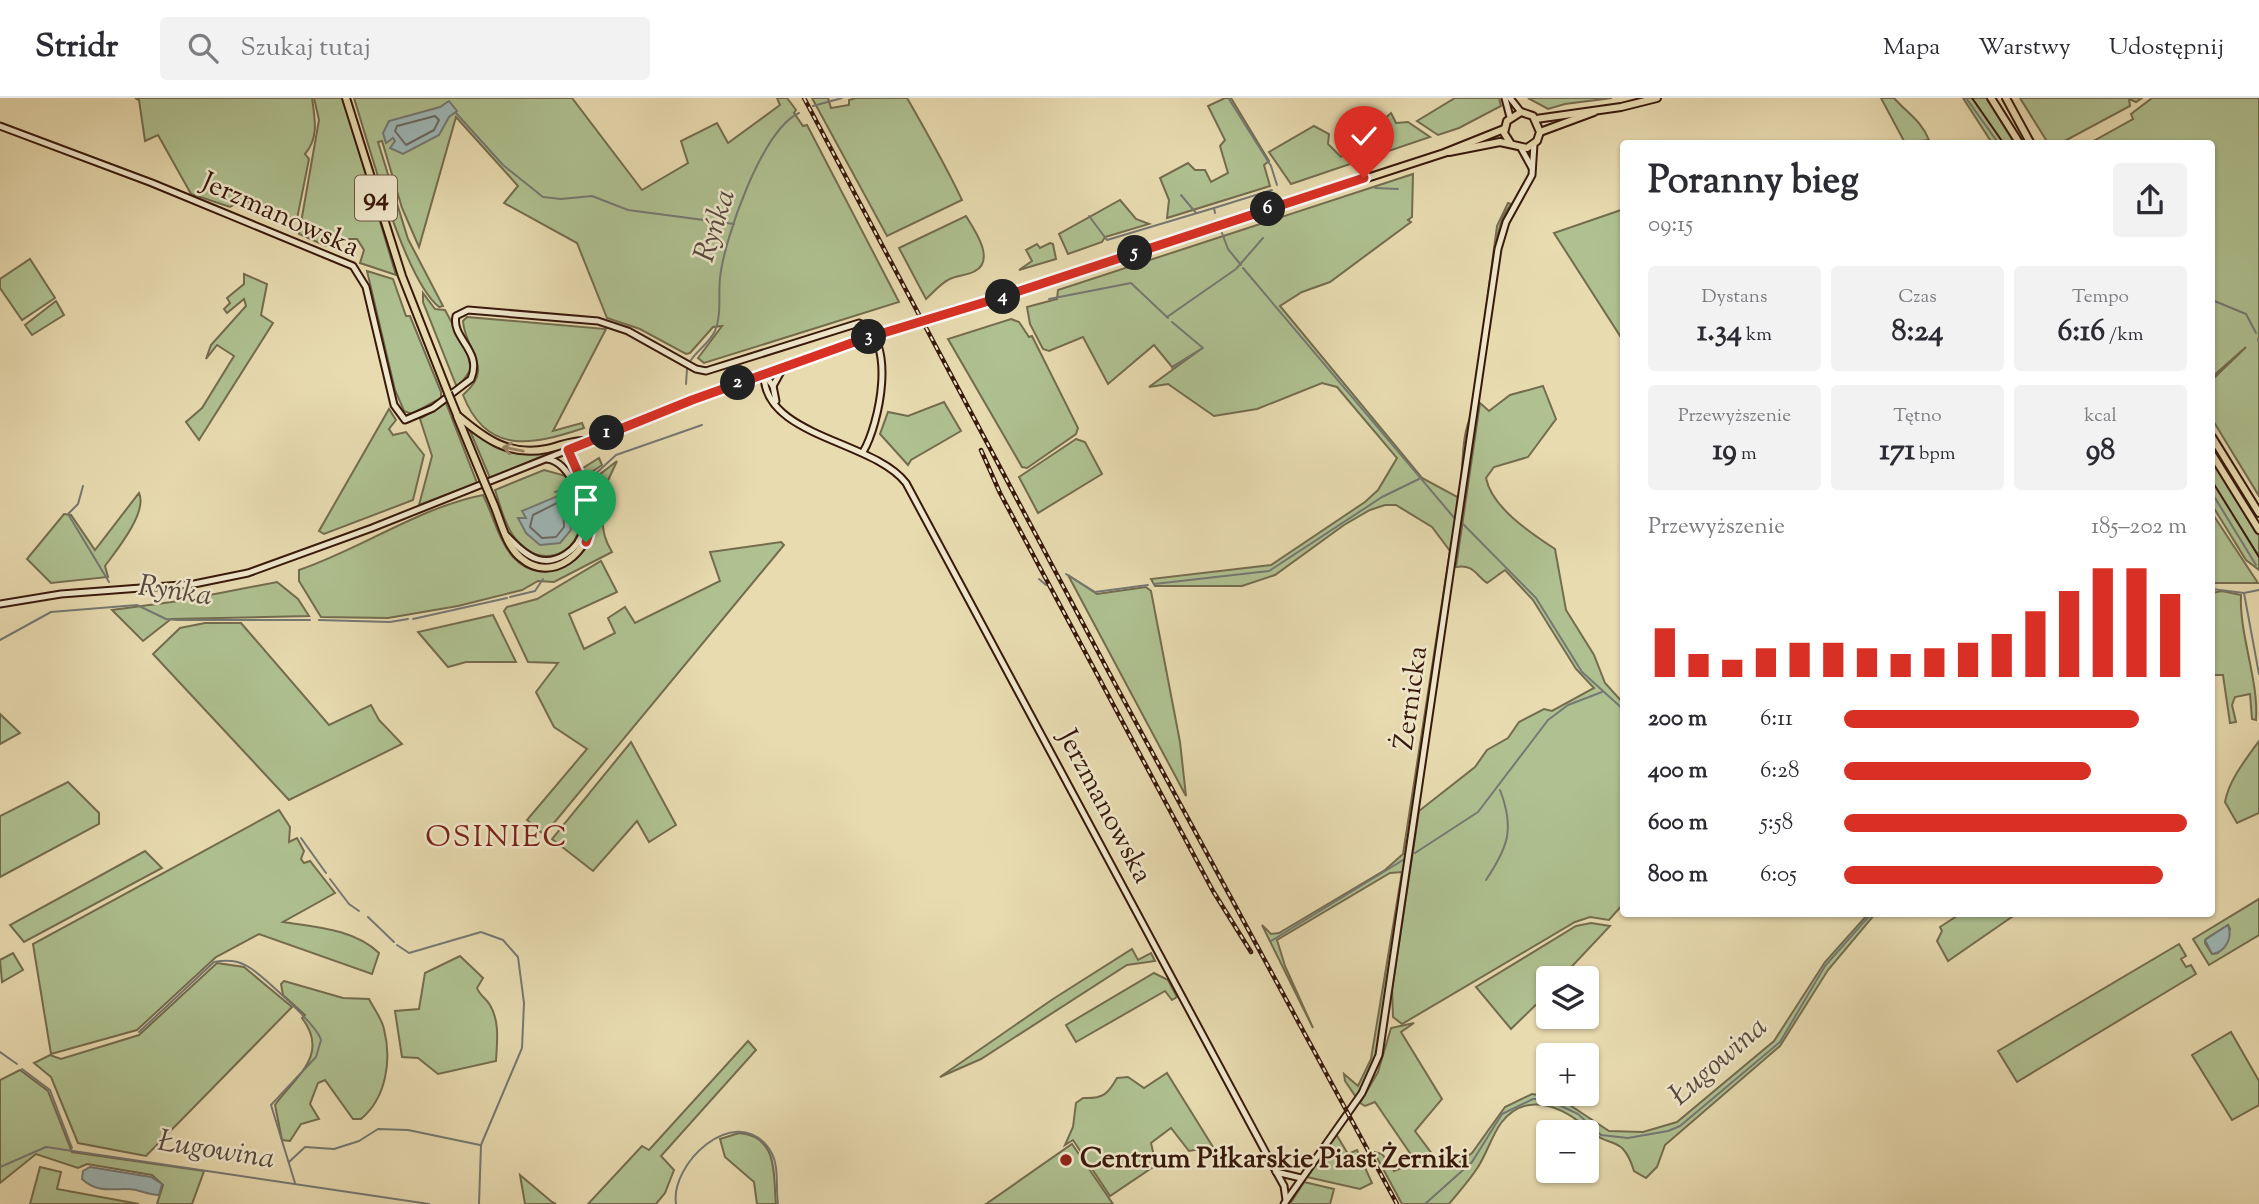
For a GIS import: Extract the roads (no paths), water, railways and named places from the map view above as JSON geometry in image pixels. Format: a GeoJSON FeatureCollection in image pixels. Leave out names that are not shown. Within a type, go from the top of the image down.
{"type":"FeatureCollection","features":[{"type":"Feature","properties":{"kind":"main road","name":"94"},"geometry":{"type":"LineString","coordinates":[[346,98],[402,276],[457,415],[465,426]]}},
{"type":"Feature","properties":{"kind":"main road"},"geometry":{"type":"LineString","coordinates":[[465,426],[507,536],[523,560],[538,567],[564,563],[582,549],[590,531],[591,509],[568,450],[588,441],[860,340],[992,300],[1444,153],[1504,129],[1510,117],[1521,113],[1536,119],[1596,111],[1657,98]]}},
{"type":"Feature","properties":{"kind":"main road"},"geometry":{"type":"LineString","coordinates":[[1991,98],[2018,140]]}},
{"type":"Feature","properties":{"kind":"main road"},"geometry":{"type":"LineString","coordinates":[[2006,98],[2029,140]]}},
{"type":"Feature","properties":{"kind":"main road"},"geometry":{"type":"LineString","coordinates":[[1444,153],[1502,141],[1521,148],[1534,144],[1540,132],[1596,111]]}},
{"type":"Feature","properties":{"kind":"main road"},"geometry":{"type":"LineString","coordinates":[[1536,119],[1540,132]]}},
{"type":"Feature","properties":{"kind":"main road"},"geometry":{"type":"LineString","coordinates":[[1504,129],[1511,144]]}},
{"type":"Feature","properties":{"kind":"main road"},"geometry":{"type":"LineString","coordinates":[[465,426],[511,449],[544,449],[574,440],[588,441]]}},
{"type":"Feature","properties":{"kind":"main road"},"geometry":{"type":"LineString","coordinates":[[2215,442],[2259,513]]}},
{"type":"Feature","properties":{"kind":"main road"},"geometry":{"type":"LineString","coordinates":[[2215,459],[2259,530]]}},
{"type":"Feature","properties":{"kind":"street"},"geometry":{"type":"LineString","coordinates":[[1507,98],[1521,113]]}},
{"type":"Feature","properties":{"kind":"street"},"geometry":{"type":"LineString","coordinates":[[1507,98],[1510,117]]}},
{"type":"Feature","properties":{"kind":"street","name":"Jerzmanowska"},"geometry":{"type":"LineString","coordinates":[[0,126],[353,266],[366,288],[394,405],[405,420],[433,408],[471,379],[474,359],[455,323],[456,316],[468,310],[598,321],[628,331],[689,365],[710,370],[854,323],[863,324],[880,352],[879,414],[863,452]]}},
{"type":"Feature","properties":{"kind":"street","name":"Żernicka"},"geometry":{"type":"LineString","coordinates":[[1285,1202],[1362,1093],[1379,1055],[1500,242],[1506,222],[1530,178],[1534,144]]}},
{"type":"Feature","properties":{"kind":"street"},"geometry":{"type":"LineString","coordinates":[[1521,148],[1532,167]]}},
{"type":"Feature","properties":{"kind":"street"},"geometry":{"type":"LineString","coordinates":[[773,386],[776,375],[784,368]]}},
{"type":"Feature","properties":{"kind":"street"},"geometry":{"type":"LineString","coordinates":[[764,374],[773,386],[777,404]]}},
{"type":"Feature","properties":{"kind":"street"},"geometry":{"type":"LineString","coordinates":[[764,374],[765,388]]}},
{"type":"Feature","properties":{"kind":"street","name":"Jerzmanowska"},"geometry":{"type":"LineString","coordinates":[[749,380],[765,388],[798,425],[863,452],[895,470],[910,490],[1276,1172],[1285,1202]]}},
{"type":"Feature","properties":{"kind":"street"},"geometry":{"type":"LineString","coordinates":[[0,604],[61,594],[194,584],[248,573],[309,552],[568,450]]}},
{"type":"Feature","properties":{"kind":"street"},"geometry":{"type":"LineString","coordinates":[[507,536],[534,558],[547,560],[568,553],[580,538],[583,515],[567,472],[560,463],[547,459]]}},
{"type":"Feature","properties":{"kind":"street"},"geometry":{"type":"LineString","coordinates":[[1276,1172],[1301,1178]]}},
{"type":"Feature","properties":{"kind":"water"},"geometry":{"type":"Polygon","coordinates":[[[449,101],[457,111],[449,117],[439,135],[403,154],[390,148],[395,141],[393,138],[386,143],[383,133],[389,121],[440,107],[449,101]]]}},
{"type":"Feature","properties":{"kind":"water"},"geometry":{"type":"Polygon","coordinates":[[[560,495],[567,499],[571,530],[560,543],[540,545],[526,533],[518,518],[526,518],[522,511],[560,495]]]}},
{"type":"Feature","properties":{"kind":"water"},"geometry":{"type":"Polygon","coordinates":[[[2228,925],[2230,934],[2225,947],[2212,954],[2205,940],[2228,925]]]}},
{"type":"Feature","properties":{"kind":"water"},"geometry":{"type":"Polygon","coordinates":[[[90,1167],[151,1177],[162,1184],[159,1195],[129,1189],[96,1187],[82,1179],[83,1171],[90,1167]]]}},
{"type":"Feature","properties":{"kind":"waterway","name":"Ryńka"},"geometry":{"type":"LineString","coordinates":[[813,106],[842,98]]}},
{"type":"Feature","properties":{"kind":"waterway"},"geometry":{"type":"LineString","coordinates":[[1966,98],[1996,140]]}},
{"type":"Feature","properties":{"kind":"waterway"},"geometry":{"type":"LineString","coordinates":[[1229,99],[1271,166],[1277,185]]}},
{"type":"Feature","properties":{"kind":"waterway"},"geometry":{"type":"LineString","coordinates":[[456,113],[503,165],[543,197],[561,199],[592,196],[628,210],[734,224]]}},
{"type":"Feature","properties":{"kind":"waterway","name":"Ryńka"},"geometry":{"type":"LineString","coordinates":[[691,360],[710,339],[717,325],[723,260],[747,187],[772,140],[785,123],[799,113]]}},
{"type":"Feature","properties":{"kind":"waterway"},"geometry":{"type":"LineString","coordinates":[[1375,188],[1398,189]]}},
{"type":"Feature","properties":{"kind":"waterway"},"geometry":{"type":"LineString","coordinates":[[1214,208],[1272,190]]}},
{"type":"Feature","properties":{"kind":"waterway"},"geometry":{"type":"LineString","coordinates":[[1181,195],[1196,213]]}},
{"type":"Feature","properties":{"kind":"waterway"},"geometry":{"type":"LineString","coordinates":[[1089,216],[1107,240],[1214,208],[1215,213]]}},
{"type":"Feature","properties":{"kind":"waterway"},"geometry":{"type":"LineString","coordinates":[[1222,233],[1228,249],[1241,265]]}},
{"type":"Feature","properties":{"kind":"waterway"},"geometry":{"type":"LineString","coordinates":[[1167,317],[1236,269],[1263,238]]}},
{"type":"Feature","properties":{"kind":"waterway"},"geometry":{"type":"LineString","coordinates":[[1243,268],[1456,520]]}},
{"type":"Feature","properties":{"kind":"waterway"},"geometry":{"type":"LineString","coordinates":[[1049,299],[1131,283],[1168,318]]}},
{"type":"Feature","properties":{"kind":"waterway"},"geometry":{"type":"LineString","coordinates":[[2215,301],[2246,314],[2256,333]]}},
{"type":"Feature","properties":{"kind":"waterway"},"geometry":{"type":"LineString","coordinates":[[1172,322],[1203,348],[1172,368]]}},
{"type":"Feature","properties":{"kind":"waterway"},"geometry":{"type":"LineString","coordinates":[[2258,339],[2259,343]]}},
{"type":"Feature","properties":{"kind":"waterway","name":"Ryńka"},"geometry":{"type":"LineString","coordinates":[[686,384],[687,369]]}},
{"type":"Feature","properties":{"kind":"waterway","name":"Ryńka"},"geometry":{"type":"LineString","coordinates":[[591,478],[616,455],[702,425]]}},
{"type":"Feature","properties":{"kind":"waterway"},"geometry":{"type":"LineString","coordinates":[[1154,584],[1269,571],[1382,497],[1419,479]]}},
{"type":"Feature","properties":{"kind":"waterway"},"geometry":{"type":"LineString","coordinates":[[83,486],[78,504],[68,514],[109,582]]}},
{"type":"Feature","properties":{"kind":"waterway","name":"Ryńka"},"geometry":{"type":"LineString","coordinates":[[555,492],[567,488]]}},
{"type":"Feature","properties":{"kind":"waterway"},"geometry":{"type":"LineString","coordinates":[[2215,498],[2256,565]]}},
{"type":"Feature","properties":{"kind":"waterway"},"geometry":{"type":"LineString","coordinates":[[1461,522],[1536,598],[1582,672],[1620,706]]}},
{"type":"Feature","properties":{"kind":"waterway"},"geometry":{"type":"LineString","coordinates":[[1066,574],[1095,592],[1148,585]]}},
{"type":"Feature","properties":{"kind":"waterway","name":"Ryńka"},"geometry":{"type":"LineString","coordinates":[[510,597],[535,591],[543,579]]}},
{"type":"Feature","properties":{"kind":"waterway"},"geometry":{"type":"LineString","coordinates":[[1039,579],[1046,585]]}},
{"type":"Feature","properties":{"kind":"waterway","name":"Ługowina"},"geometry":{"type":"LineString","coordinates":[[2215,589],[2244,593],[2259,590]]}},
{"type":"Feature","properties":{"kind":"waterway"},"geometry":{"type":"LineString","coordinates":[[2244,593],[2259,674]]}},
{"type":"Feature","properties":{"kind":"waterway","name":"Ryńka"},"geometry":{"type":"LineString","coordinates":[[413,619],[507,598]]}},
{"type":"Feature","properties":{"kind":"waterway","name":"Ryńka"},"geometry":{"type":"LineString","coordinates":[[0,640],[51,612],[137,605],[166,619],[177,620],[310,620]]}},
{"type":"Feature","properties":{"kind":"waterway","name":"Ryńka"},"geometry":{"type":"LineString","coordinates":[[319,620],[390,622],[408,619]]}},
{"type":"Feature","properties":{"kind":"waterway"},"geometry":{"type":"LineString","coordinates":[[1415,853],[1478,812],[1548,720],[1568,705],[1602,692]]}},
{"type":"Feature","properties":{"kind":"waterway"},"geometry":{"type":"LineString","coordinates":[[1486,880],[1500,858],[1507,837],[1507,816],[1500,790]]}},
{"type":"Feature","properties":{"kind":"waterway"},"geometry":{"type":"LineString","coordinates":[[301,838],[326,873]]}},
{"type":"Feature","properties":{"kind":"waterway"},"geometry":{"type":"LineString","coordinates":[[1271,941],[1403,860]]}},
{"type":"Feature","properties":{"kind":"waterway"},"geometry":{"type":"LineString","coordinates":[[330,879],[349,904],[359,911]]}},
{"type":"Feature","properties":{"kind":"waterway"},"geometry":{"type":"LineString","coordinates":[[368,917],[394,942]]}},
{"type":"Feature","properties":{"kind":"waterway","name":"Ługowina"},"geometry":{"type":"LineString","coordinates":[[1425,1204],[1472,1162],[1502,1114],[1533,1099],[1546,1099],[1578,1114],[1601,1135],[1628,1138],[1668,1131],[1680,1126],[1780,1042],[1825,966],[1868,917]]}},
{"type":"Feature","properties":{"kind":"waterway"},"geometry":{"type":"LineString","coordinates":[[397,945],[409,953],[481,932],[503,940],[518,957],[524,1003],[522,1048],[481,1145],[479,1204]]}},
{"type":"Feature","properties":{"kind":"waterway"},"geometry":{"type":"LineString","coordinates":[[139,1032],[214,962],[230,961],[247,966],[288,1000],[310,1023],[321,1040],[316,1057],[271,1105],[295,1183]]}},
{"type":"Feature","properties":{"kind":"waterway"},"geometry":{"type":"LineString","coordinates":[[0,1052],[17,1064]]}},
{"type":"Feature","properties":{"kind":"waterway"},"geometry":{"type":"LineString","coordinates":[[22,1069],[50,1090],[72,1148]]}},
{"type":"Feature","properties":{"kind":"waterway"},"geometry":{"type":"LineString","coordinates":[[289,1162],[305,1147],[334,1149],[359,1141],[378,1129],[408,1130],[480,1145]]}},
{"type":"Feature","properties":{"kind":"waterway","name":"Ługowina"},"geometry":{"type":"LineString","coordinates":[[676,1204],[677,1188],[693,1157],[706,1144],[722,1135],[738,1132],[753,1135],[767,1146],[771,1153],[776,1167],[778,1204]]}},
{"type":"Feature","properties":{"kind":"waterway","name":"Ługowina"},"geometry":{"type":"LineString","coordinates":[[0,1167],[46,1147],[429,1204]]}},
{"type":"Feature","properties":{"kind":"tram line"},"geometry":{"type":"LineString","coordinates":[[1972,98],[2001,140]]}},
{"type":"Feature","properties":{"kind":"tram line"},"geometry":{"type":"LineString","coordinates":[[2215,486],[2259,557]]}},
{"type":"Feature","properties":{"kind":"railway"},"geometry":{"type":"LineString","coordinates":[[804,98],[1114,682],[1397,1204]]}},
{"type":"Feature","properties":{"kind":"railway"},"geometry":{"type":"LineString","coordinates":[[981,450],[1000,493],[1213,891],[1251,952]]}},
{"type":"Feature","properties":{"kind":"place","name":"Centrum Piłkarskie Piast Żerniki"},"geometry":{"type":"Point","coordinates":[1066,1160]}},
{"type":"Feature","properties":{"kind":"district","name":"OSINIEC"},"geometry":{"type":"Point","coordinates":[497,838]}}]}
